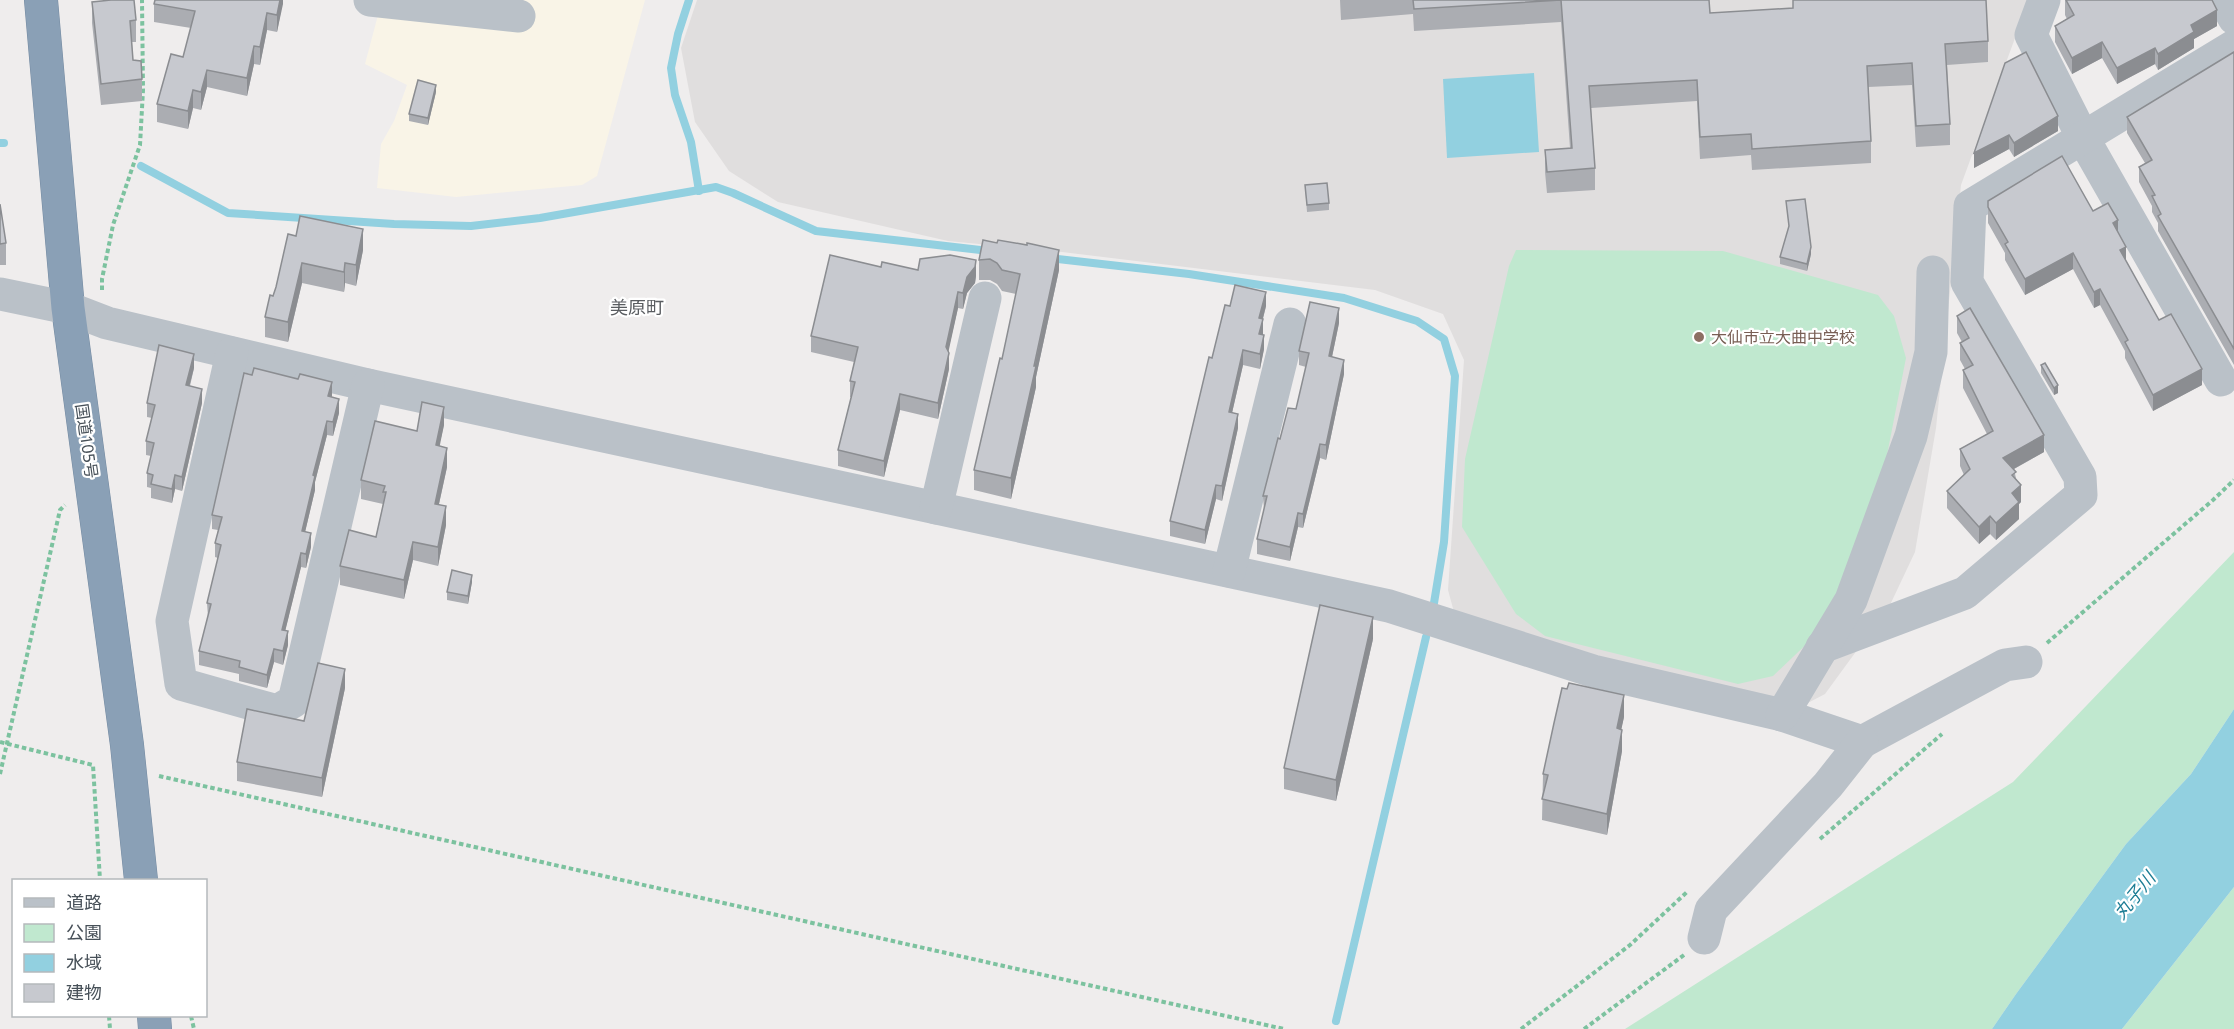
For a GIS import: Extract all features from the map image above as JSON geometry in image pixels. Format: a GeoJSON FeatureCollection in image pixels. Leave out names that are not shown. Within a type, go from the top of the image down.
{"type":"FeatureCollection","features":[{"type":"Feature","properties":{"kind":"highway","name":"国道105号"},"geometry":{"type":"LineString","coordinates":[[41,0],[68,308],[128,752],[141,879]]}},
{"type":"Feature","properties":{"kind":"street"},"geometry":{"type":"LineString","coordinates":[[370,0],[519,16]]}},
{"type":"Feature","properties":{"kind":"street"},"geometry":{"type":"LineString","coordinates":[[2044,0],[2031,35],[2083,138],[2221,380]]}},
{"type":"Feature","properties":{"kind":"street"},"geometry":{"type":"LineString","coordinates":[[2224,0],[2234,18]]}},
{"type":"Feature","properties":{"kind":"street"},"geometry":{"type":"LineString","coordinates":[[1822,648],[1965,592],[2081,495],[2080,477],[1967,282],[1970,206],[2234,46]]}},
{"type":"Feature","properties":{"kind":"street"},"geometry":{"type":"LineString","coordinates":[[1782,714],[1851,600],[1911,436],[1931,352],[1933,272]]}},
{"type":"Feature","properties":{"kind":"street"},"geometry":{"type":"LineString","coordinates":[[0,294],[68,308],[101,321],[368,385],[1389,606],[1593,672],[1782,714],[1862,742]]}},
{"type":"Feature","properties":{"kind":"street"},"geometry":{"type":"LineString","coordinates":[[936,508],[985,298]]}},
{"type":"Feature","properties":{"kind":"street"},"geometry":{"type":"LineString","coordinates":[[1229,571],[1290,324]]}},
{"type":"Feature","properties":{"kind":"street"},"geometry":{"type":"LineString","coordinates":[[232,353],[172,621],[181,684],[277,711],[294,700],[368,385]]}},
{"type":"Feature","properties":{"kind":"street"},"geometry":{"type":"LineString","coordinates":[[1704,938],[1711,910],[1828,785],[1862,742],[2005,665],[2026,662]]}},
{"type":"Feature","properties":{"kind":"path"},"geometry":{"type":"LineString","coordinates":[[101,321],[102,279],[113,225],[140,145],[143,90],[142,0]]}},
{"type":"Feature","properties":{"kind":"path"},"geometry":{"type":"LineString","coordinates":[[0,774],[60,510],[92,477]]}},
{"type":"Feature","properties":{"kind":"path"},"geometry":{"type":"LineString","coordinates":[[2026,662],[2234,480]]}},
{"type":"Feature","properties":{"kind":"path"},"geometry":{"type":"LineString","coordinates":[[1813,845],[1946,730]]}},
{"type":"Feature","properties":{"kind":"path"},"geometry":{"type":"LineString","coordinates":[[0,742],[93,765],[100,879]]}},
{"type":"Feature","properties":{"kind":"path"},"geometry":{"type":"LineString","coordinates":[[153,774],[1284,1029]]}},
{"type":"Feature","properties":{"kind":"path"},"geometry":{"type":"LineString","coordinates":[[1584,1029],[1704,938]]}},
{"type":"Feature","properties":{"kind":"shaded area"},"geometry":{"type":"Polygon","coordinates":[[[382,0],[645,0],[597,176],[582,185],[456,197],[377,188],[381,144],[394,121],[407,85],[365,64],[382,0]]]}},
{"type":"Feature","properties":{"kind":"shaded area","name":"大仙市立大曲中学校"},"geometry":{"type":"Polygon","coordinates":[[[697,0],[2029,0],[1961,185],[1936,428],[1915,552],[1890,605],[1825,694],[1802,706],[1550,647],[1454,612],[1448,590],[1464,360],[1443,314],[1375,290],[1062,252],[948,241],[778,202],[729,171],[695,122],[681,48],[697,0]]]}},
{"type":"Feature","properties":{"kind":"green space"},"geometry":{"type":"Polygon","coordinates":[[[1516,250],[1723,251],[1878,295],[1894,316],[1906,358],[1886,460],[1848,574],[1815,636],[1773,676],[1738,684],[1545,636],[1516,614],[1462,527],[1465,459],[1509,266],[1516,250]]]}},
{"type":"Feature","properties":{"kind":"green space"},"geometry":{"type":"Polygon","coordinates":[[[2234,552],[2234,709],[2191,774],[2126,844],[1992,1029],[1625,1029],[2013,782],[2234,552]]]}},
{"type":"Feature","properties":{"kind":"green space"},"geometry":{"type":"Polygon","coordinates":[[[2234,887],[2234,1029],[2122,1029],[2234,887]]]}},
{"type":"Feature","properties":{"kind":"water"},"geometry":{"type":"Polygon","coordinates":[[[1534,73],[1539,152],[1447,158],[1443,79],[1534,73]]]}},
{"type":"Feature","properties":{"kind":"water","name":"丸子川"},"geometry":{"type":"Polygon","coordinates":[[[2234,709],[2234,887],[2122,1029],[1992,1029],[2126,844],[2191,774],[2234,709]]]}},
{"type":"Feature","properties":{"kind":"building"},"geometry":{"type":"Polygon","coordinates":[[[134,0],[136,20],[130,21],[133,60],[141,61],[142,79],[101,84],[92,2],[134,0]]]}},
{"type":"Feature","properties":{"kind":"building"},"geometry":{"type":"Polygon","coordinates":[[[155,0],[280,0],[277,15],[267,13],[260,47],[254,46],[247,78],[207,70],[201,92],[193,90],[188,111],[157,104],[171,54],[183,57],[195,11],[154,4],[155,0]]]}},
{"type":"Feature","properties":{"kind":"building"},"geometry":{"type":"Polygon","coordinates":[[[1413,0],[1561,0],[1414,9],[1413,0]]]}},
{"type":"Feature","properties":{"kind":"building"},"geometry":{"type":"Polygon","coordinates":[[[1561,0],[1709,0],[1710,13],[1793,8],[1793,0],[1986,0],[1988,41],[1945,44],[1950,124],[1916,126],[1912,63],[1867,66],[1871,141],[1752,149],[1751,134],[1700,137],[1697,80],[1589,86],[1595,168],[1547,172],[1545,150],[1572,148],[1561,0]]]}},
{"type":"Feature","properties":{"kind":"building"},"geometry":{"type":"Polygon","coordinates":[[[2066,0],[2212,0],[2217,10],[2191,25],[2194,32],[2158,54],[2155,48],[2117,68],[2102,42],[2072,58],[2055,26],[2074,15],[2066,0]]]}},
{"type":"Feature","properties":{"kind":"building"},"geometry":{"type":"Polygon","coordinates":[[[2026,52],[2058,116],[2014,143],[2009,135],[1974,153],[2005,63],[2026,52]]]}},
{"type":"Feature","properties":{"kind":"building"},"geometry":{"type":"Polygon","coordinates":[[[2234,52],[2234,349],[2158,216],[2161,214],[2152,196],[2155,195],[2139,167],[2152,160],[2127,117],[2234,52]]]}},
{"type":"Feature","properties":{"kind":"building"},"geometry":{"type":"Polygon","coordinates":[[[418,80],[436,85],[428,118],[409,114],[418,80]]]}},
{"type":"Feature","properties":{"kind":"building"},"geometry":{"type":"Polygon","coordinates":[[[2062,156],[2093,211],[2108,203],[2118,220],[2113,223],[2126,247],[2120,250],[2159,320],[2171,314],[2202,369],[2153,395],[2125,342],[2128,340],[2100,289],[2094,292],[2073,253],[2025,279],[1988,207],[1988,201],[2062,156]]]}},
{"type":"Feature","properties":{"kind":"building"},"geometry":{"type":"Polygon","coordinates":[[[1327,183],[1329,203],[1307,205],[1305,185],[1327,183]]]}},
{"type":"Feature","properties":{"kind":"building"},"geometry":{"type":"Polygon","coordinates":[[[1805,199],[1811,247],[1807,264],[1780,257],[1789,226],[1786,201],[1805,199]]]}},
{"type":"Feature","properties":{"kind":"building"},"geometry":{"type":"Polygon","coordinates":[[[0,204],[6,243],[0,244],[0,204]]]}},
{"type":"Feature","properties":{"kind":"building"},"geometry":{"type":"Polygon","coordinates":[[[300,216],[363,229],[356,265],[345,263],[344,272],[302,263],[288,322],[265,317],[270,295],[273,296],[276,287],[288,234],[296,236],[300,216]]]}},
{"type":"Feature","properties":{"kind":"building"},"geometry":{"type":"Polygon","coordinates":[[[983,240],[997,243],[998,240],[1027,245],[1027,243],[1059,250],[1011,478],[974,470],[1000,358],[1002,359],[1020,274],[1002,270],[990,259],[979,260],[983,240]]]}},
{"type":"Feature","properties":{"kind":"building"},"geometry":{"type":"Polygon","coordinates":[[[830,255],[881,267],[882,262],[918,270],[920,259],[950,255],[976,260],[975,267],[967,277],[963,293],[958,292],[946,347],[949,353],[938,403],[900,394],[884,461],[838,450],[855,382],[850,381],[858,347],[811,336],[830,255]]]}},
{"type":"Feature","properties":{"kind":"building"},"geometry":{"type":"Polygon","coordinates":[[[1235,285],[1266,292],[1259,318],[1263,319],[1259,334],[1264,335],[1260,354],[1243,350],[1229,412],[1238,414],[1222,486],[1216,485],[1205,530],[1170,521],[1209,357],[1212,358],[1225,305],[1230,306],[1235,285]]]}},
{"type":"Feature","properties":{"kind":"building"},"geometry":{"type":"Polygon","coordinates":[[[1310,302],[1339,308],[1329,356],[1344,360],[1326,445],[1320,444],[1303,514],[1298,513],[1290,547],[1257,539],[1267,496],[1263,496],[1278,438],[1280,439],[1288,408],[1296,409],[1309,353],[1299,351],[1310,302]]]}},
{"type":"Feature","properties":{"kind":"building"},"geometry":{"type":"Polygon","coordinates":[[[1970,308],[2044,435],[2003,458],[2016,472],[2012,475],[2021,485],[2012,493],[2019,502],[1996,523],[1990,516],[1979,527],[1947,491],[1970,469],[1960,449],[1993,431],[1963,370],[1973,365],[1960,343],[1969,338],[1957,316],[1970,308]]]}},
{"type":"Feature","properties":{"kind":"building"},"geometry":{"type":"Polygon","coordinates":[[[159,345],[194,354],[186,385],[202,389],[182,477],[175,475],[172,489],[151,484],[153,475],[147,473],[154,443],[146,441],[155,405],[147,403],[159,345]]]}},
{"type":"Feature","properties":{"kind":"building"},"geometry":{"type":"Polygon","coordinates":[[[2045,363],[2058,385],[2054,388],[2041,365],[2045,363]]]}},
{"type":"Feature","properties":{"kind":"building"},"geometry":{"type":"Polygon","coordinates":[[[254,368],[298,379],[300,374],[332,382],[328,396],[339,399],[333,422],[327,421],[313,475],[315,476],[302,531],[311,533],[306,554],[301,553],[282,630],[288,631],[283,651],[274,649],[267,675],[239,667],[240,661],[199,651],[211,604],[207,603],[221,545],[215,543],[222,517],[212,515],[244,373],[252,375],[254,368]]]}},
{"type":"Feature","properties":{"kind":"building"},"geometry":{"type":"Polygon","coordinates":[[[422,402],[444,407],[436,445],[447,448],[435,504],[446,506],[438,547],[413,542],[404,580],[340,566],[349,530],[376,537],[386,492],[383,492],[385,486],[361,480],[375,421],[417,431],[422,402]]]}},
{"type":"Feature","properties":{"kind":"building"},"geometry":{"type":"Polygon","coordinates":[[[452,570],[472,575],[468,596],[447,592],[452,570]]]}},
{"type":"Feature","properties":{"kind":"building"},"geometry":{"type":"Polygon","coordinates":[[[1320,605],[1373,617],[1336,780],[1284,768],[1320,605]]]}},
{"type":"Feature","properties":{"kind":"building"},"geometry":{"type":"Polygon","coordinates":[[[318,663],[345,669],[322,778],[237,762],[247,709],[304,721],[318,663]]]}},
{"type":"Feature","properties":{"kind":"building"},"geometry":{"type":"Polygon","coordinates":[[[1569,683],[1624,695],[1617,728],[1622,730],[1607,814],[1542,799],[1548,775],[1543,774],[1562,688],[1567,689],[1569,683]]]}},
{"type":"Feature","properties":{"kind":"waterway"},"geometry":{"type":"LineString","coordinates":[[689,0],[678,34],[671,68],[675,95],[691,142],[699,191]]}},
{"type":"Feature","properties":{"kind":"waterway"},"geometry":{"type":"LineString","coordinates":[[141,166],[228,213],[394,224],[471,226],[540,218],[716,187],[816,231],[989,251]]}},
{"type":"Feature","properties":{"kind":"waterway"},"geometry":{"type":"LineString","coordinates":[[1049,258],[1189,274],[1344,298],[1417,321],[1444,339],[1455,376],[1444,542],[1434,603]]}},
{"type":"Feature","properties":{"kind":"waterway"},"geometry":{"type":"LineString","coordinates":[[1336,1021],[1426,637]]}},
{"type":"Feature","properties":{"kind":"place","name":"大仙市立大曲中学校"},"geometry":{"type":"Point","coordinates":[1699,337]}},
{"type":"Feature","properties":{"kind":"district","name":"美原町"},"geometry":{"type":"Point","coordinates":[637,307]}}]}
